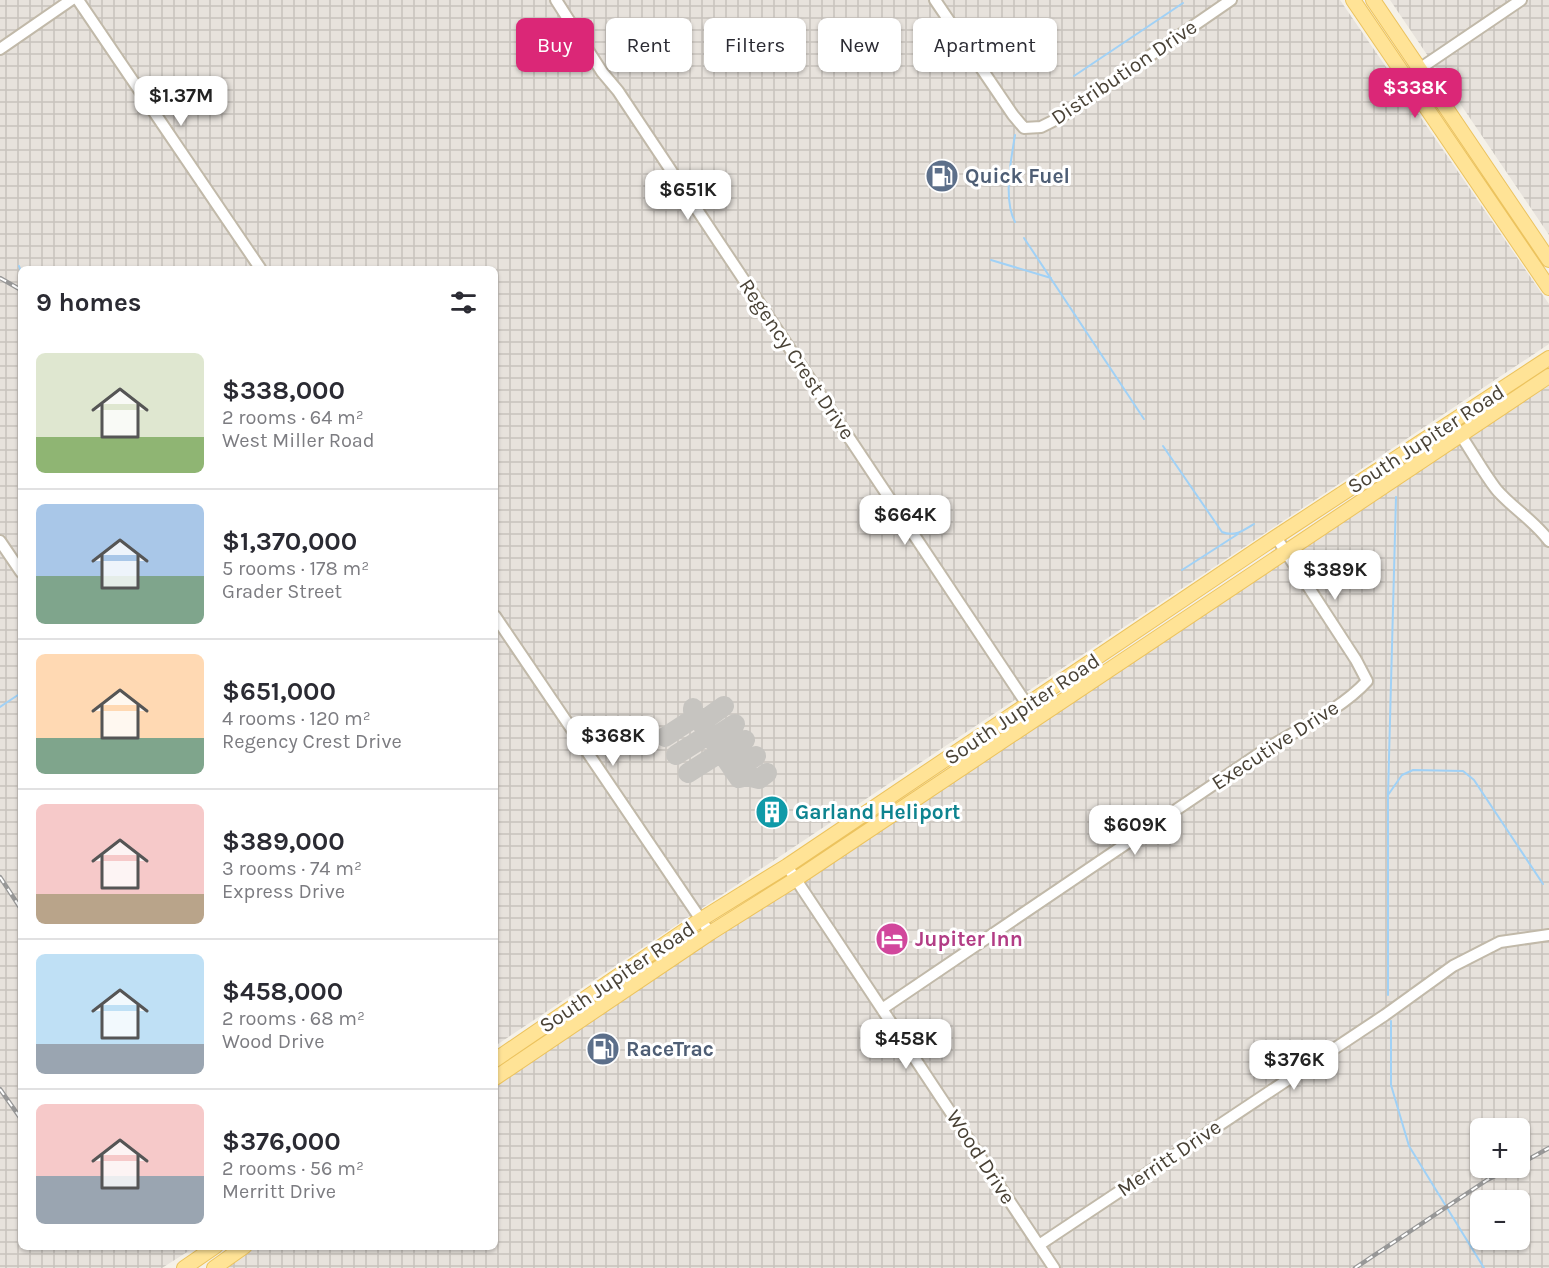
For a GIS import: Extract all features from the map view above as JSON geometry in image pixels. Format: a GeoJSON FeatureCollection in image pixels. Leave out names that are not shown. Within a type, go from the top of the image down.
{"type":"FeatureCollection","features":[{"type":"Feature","properties":{"kind":"main road"},"geometry":{"type":"LineString","coordinates":[[1353,0],[1549,288]]}},
{"type":"Feature","properties":{"kind":"main road"},"geometry":{"type":"LineString","coordinates":[[1373,0],[1549,260]]}},
{"type":"Feature","properties":{"kind":"main road"},"geometry":{"type":"LineString","coordinates":[[1472,174],[1485,165]]}},
{"type":"Feature","properties":{"kind":"main road","name":"South Jupiter Road"},"geometry":{"type":"LineString","coordinates":[[498,1057],[700,920],[787,866],[1276,537],[1549,358]]}},
{"type":"Feature","properties":{"kind":"main road","name":"South Jupiter Road"},"geometry":{"type":"LineString","coordinates":[[498,1076],[1549,376]]}},
{"type":"Feature","properties":{"kind":"main road"},"geometry":{"type":"LineString","coordinates":[[1180,601],[1189,615]]}},
{"type":"Feature","properties":{"kind":"main road"},"geometry":{"type":"LineString","coordinates":[[184,1268],[210,1250]]}},
{"type":"Feature","properties":{"kind":"main road"},"geometry":{"type":"LineString","coordinates":[[214,1268],[235,1250]]}},
{"type":"Feature","properties":{"kind":"street"},"geometry":{"type":"LineString","coordinates":[[0,48],[71,0]]}},
{"type":"Feature","properties":{"kind":"street"},"geometry":{"type":"LineString","coordinates":[[78,0],[259,266]]}},
{"type":"Feature","properties":{"kind":"street","name":"Regency Crest Drive"},"geometry":{"type":"LineString","coordinates":[[556,0],[1036,718]]}},
{"type":"Feature","properties":{"kind":"street","name":"Distribution Drive"},"geometry":{"type":"LineString","coordinates":[[935,0],[1024,128],[1041,127],[1061,117],[1231,0]]}},
{"type":"Feature","properties":{"kind":"street"},"geometry":{"type":"LineString","coordinates":[[1406,78],[1521,0]]}},
{"type":"Feature","properties":{"kind":"street"},"geometry":{"type":"LineString","coordinates":[[1452,423],[1494,486],[1512,507],[1541,530],[1549,541]]}},
{"type":"Feature","properties":{"kind":"street"},"geometry":{"type":"LineString","coordinates":[[1276,537],[1286,551]]}},
{"type":"Feature","properties":{"kind":"street"},"geometry":{"type":"LineString","coordinates":[[0,542],[18,569]]}},
{"type":"Feature","properties":{"kind":"street","name":"Executive Drive"},"geometry":{"type":"LineString","coordinates":[[882,1009],[1266,749],[1360,689],[1367,681],[1356,660],[1286,551]]}},
{"type":"Feature","properties":{"kind":"street"},"geometry":{"type":"LineString","coordinates":[[498,620],[710,933]]}},
{"type":"Feature","properties":{"kind":"street","name":"Wood Drive"},"geometry":{"type":"LineString","coordinates":[[787,866],[1054,1268]]}},
{"type":"Feature","properties":{"kind":"street","name":"Merritt Drive"},"geometry":{"type":"LineString","coordinates":[[1039,1245],[1385,1015],[1453,966],[1500,942],[1549,934]]}},
{"type":"Feature","properties":{"kind":"shaded area"},"geometry":{"type":"Polygon","coordinates":[[[0,0],[1340,0],[1549,304],[1549,344],[498,1044],[498,266],[18,266],[18,1250],[190,1250],[162,1268],[0,1268],[0,0]]]}},
{"type":"Feature","properties":{"kind":"shaded area"},"geometry":{"type":"Polygon","coordinates":[[[1390,0],[1549,0],[1549,235],[1390,0]]]}},
{"type":"Feature","properties":{"kind":"shaded area"},"geometry":{"type":"Polygon","coordinates":[[[1549,381],[1549,1268],[222,1268],[249,1250],[498,1250],[498,1083],[1549,381]]]}},
{"type":"Feature","properties":{"kind":"waterway"},"geometry":{"type":"LineString","coordinates":[[1074,76],[1183,3]]}},
{"type":"Feature","properties":{"kind":"waterway"},"geometry":{"type":"LineString","coordinates":[[1015,135],[1009,191],[1011,213],[1015,222]]}},
{"type":"Feature","properties":{"kind":"waterway"},"geometry":{"type":"LineString","coordinates":[[1024,238],[1144,419]]}},
{"type":"Feature","properties":{"kind":"waterway"},"geometry":{"type":"LineString","coordinates":[[991,260],[1051,278]]}},
{"type":"Feature","properties":{"kind":"waterway"},"geometry":{"type":"LineString","coordinates":[[1163,446],[1222,532],[1234,534],[1254,524]]}},
{"type":"Feature","properties":{"kind":"waterway"},"geometry":{"type":"LineString","coordinates":[[1388,995],[1388,795],[1396,497]]}},
{"type":"Feature","properties":{"kind":"waterway"},"geometry":{"type":"LineString","coordinates":[[1182,570],[1238,534]]}},
{"type":"Feature","properties":{"kind":"waterway"},"geometry":{"type":"LineString","coordinates":[[0,707],[18,695]]}},
{"type":"Feature","properties":{"kind":"waterway"},"geometry":{"type":"LineString","coordinates":[[1388,795],[1402,775],[1413,770],[1463,771],[1474,780],[1543,884]]}},
{"type":"Feature","properties":{"kind":"waterway"},"geometry":{"type":"LineString","coordinates":[[1391,1021],[1391,1085],[1409,1146],[1484,1268]]}},
{"type":"Feature","properties":{"kind":"taxiway"},"geometry":{"type":"LineString","coordinates":[[699,720],[703,721],[724,706]]}},
{"type":"Feature","properties":{"kind":"taxiway"},"geometry":{"type":"LineString","coordinates":[[693,708],[739,778],[747,776],[759,779],[767,773]]}},
{"type":"Feature","properties":{"kind":"taxiway"},"geometry":{"type":"LineString","coordinates":[[665,737],[694,718],[695,714]]}},
{"type":"Feature","properties":{"kind":"taxiway"},"geometry":{"type":"LineString","coordinates":[[711,737],[715,737],[735,724]]}},
{"type":"Feature","properties":{"kind":"taxiway"},"geometry":{"type":"LineString","coordinates":[[676,755],[706,736],[707,732]]}},
{"type":"Feature","properties":{"kind":"taxiway"},"geometry":{"type":"LineString","coordinates":[[722,753],[726,754],[745,740]]}},
{"type":"Feature","properties":{"kind":"taxiway"},"geometry":{"type":"LineString","coordinates":[[688,773],[718,754],[719,749]]}},
{"type":"Feature","properties":{"kind":"taxiway"},"geometry":{"type":"LineString","coordinates":[[733,770],[756,756]]}},
{"type":"Feature","properties":{"kind":"railway"},"geometry":{"type":"LineString","coordinates":[[0,278],[18,288]]}},
{"type":"Feature","properties":{"kind":"railway"},"geometry":{"type":"LineString","coordinates":[[0,877],[18,904]]}},
{"type":"Feature","properties":{"kind":"railway"},"geometry":{"type":"LineString","coordinates":[[0,1089],[18,1115]]}},
{"type":"Feature","properties":{"kind":"railway"},"geometry":{"type":"LineString","coordinates":[[1530,1158],[1549,1148]]}},
{"type":"Feature","properties":{"kind":"railway"},"geometry":{"type":"LineString","coordinates":[[1355,1268],[1491,1178]]}},
{"type":"Feature","properties":{"kind":"place","name":"Quick Fuel"},"geometry":{"type":"Point","coordinates":[942,176]}},
{"type":"Feature","properties":{"kind":"place","name":"Garland Heliport"},"geometry":{"type":"Point","coordinates":[772,812]}},
{"type":"Feature","properties":{"kind":"place","name":"Jupiter Inn"},"geometry":{"type":"Point","coordinates":[892,939]}},
{"type":"Feature","properties":{"kind":"place","name":"RaceTrac"},"geometry":{"type":"Point","coordinates":[603,1049]}}]}
